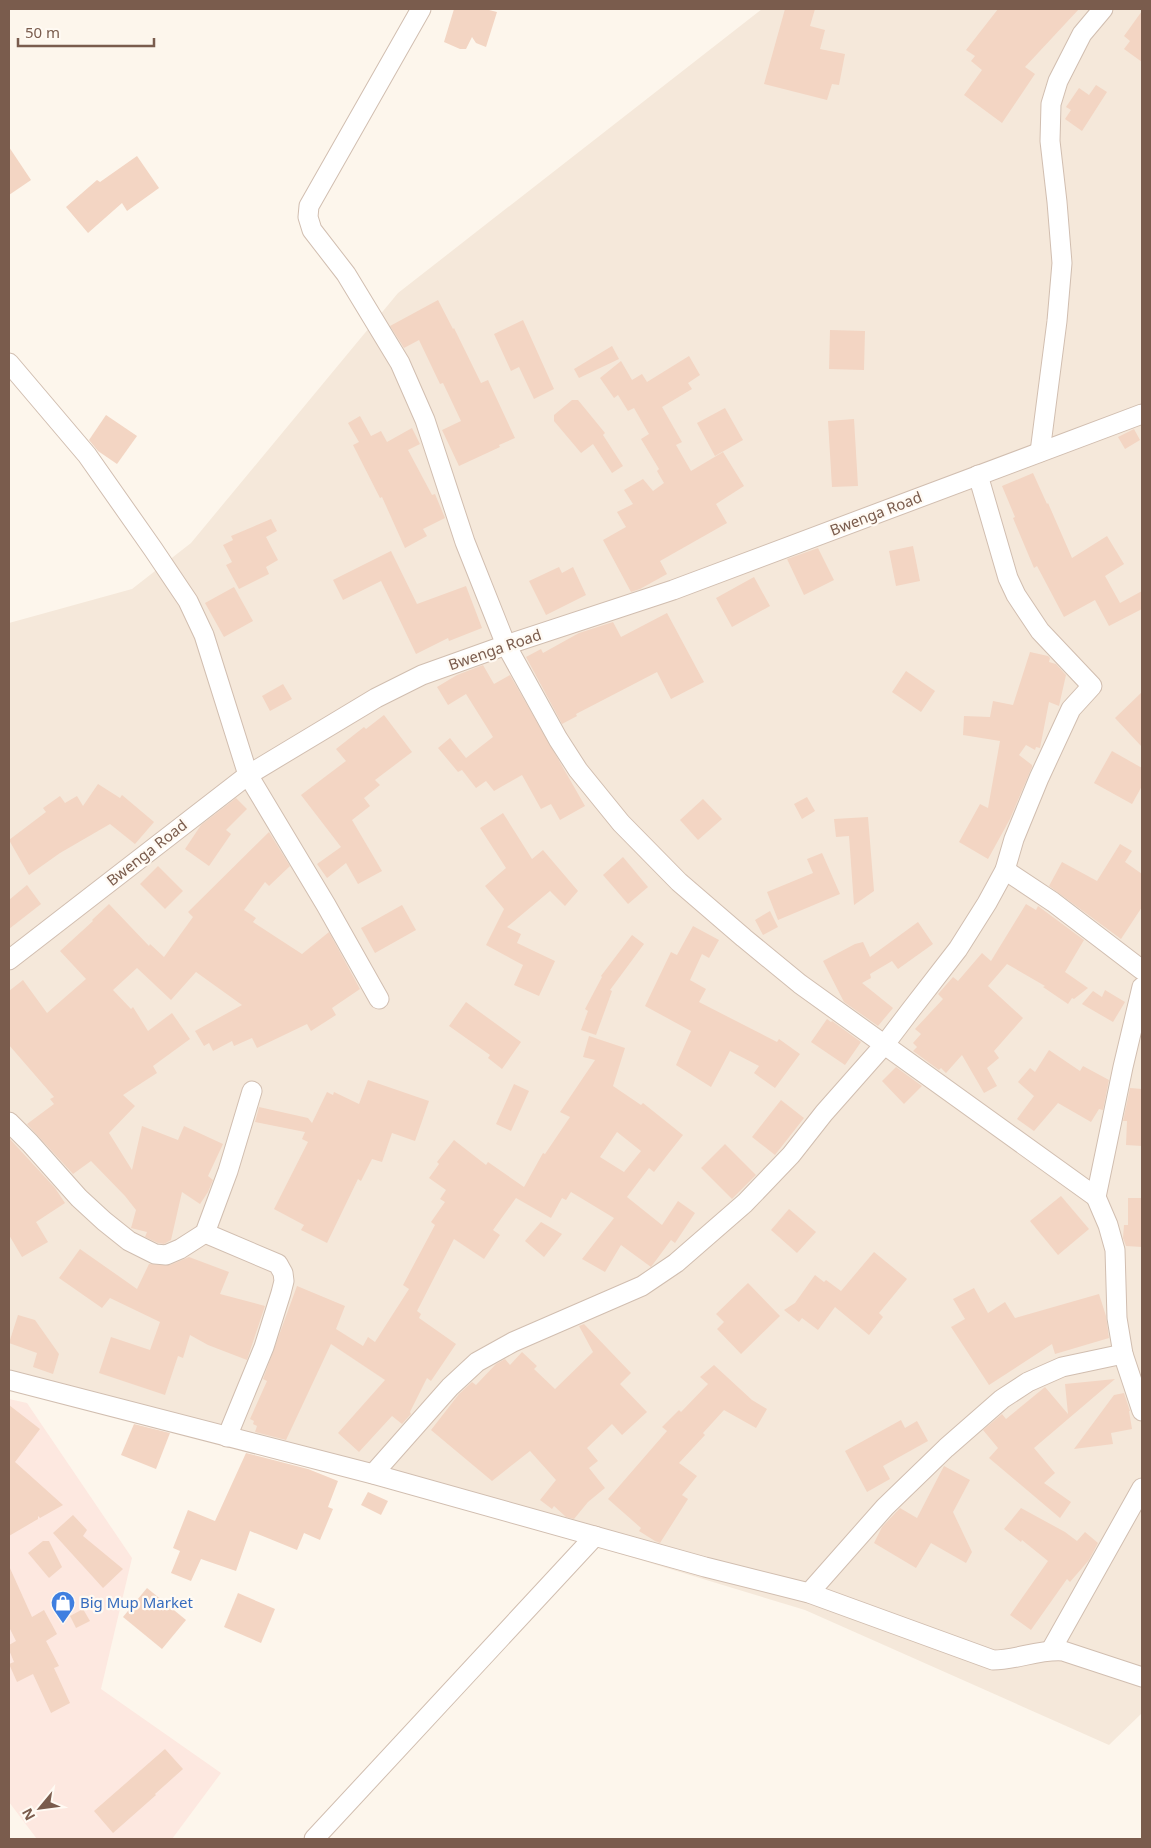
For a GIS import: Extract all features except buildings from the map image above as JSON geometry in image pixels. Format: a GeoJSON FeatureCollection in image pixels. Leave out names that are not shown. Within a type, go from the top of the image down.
{"type":"FeatureCollection","features":[{"type":"Feature","properties":{"kind":"street"},"geometry":{"type":"LineString","coordinates":[[421,9],[309,206],[308,217],[312,230],[346,274],[400,363],[425,420],[465,542],[506,645],[558,739],[578,770],[621,823],[678,882],[800,984],[1096,1197],[1108,1225],[1115,1250],[1117,1318],[1123,1354],[1142,1411]]}},
{"type":"Feature","properties":{"kind":"street"},"geometry":{"type":"LineString","coordinates":[[1040,452],[1049,392],[1062,263],[1058,202],[1050,141],[1051,104],[1058,82],[1082,34],[1103,9]]}},
{"type":"Feature","properties":{"kind":"street"},"geometry":{"type":"LineString","coordinates":[[9,363],[87,454],[188,601],[204,635],[248,775],[326,905],[379,999]]}},
{"type":"Feature","properties":{"kind":"street","name":"Bwenga Road"},"geometry":{"type":"LineString","coordinates":[[9,960],[248,775],[376,698],[422,675],[673,590],[1142,415]]}},
{"type":"Feature","properties":{"kind":"street"},"geometry":{"type":"LineString","coordinates":[[373,1474],[450,1387],[478,1362],[513,1342],[642,1286],[676,1263],[744,1203],[791,1155],[824,1113],[885,1044],[958,949],[987,903],[1005,870],[1014,839],[1039,778],[1071,709],[1092,686],[1040,631],[1016,595],[1008,578],[978,475]]}},
{"type":"Feature","properties":{"kind":"street"},"geometry":{"type":"LineString","coordinates":[[1005,870],[1053,902],[1142,970]]}},
{"type":"Feature","properties":{"kind":"street"},"geometry":{"type":"LineString","coordinates":[[1096,1197],[1123,1067],[1142,988]]}},
{"type":"Feature","properties":{"kind":"street"},"geometry":{"type":"LineString","coordinates":[[9,1122],[79,1198],[129,1241],[156,1254],[166,1255],[180,1250],[205,1233],[228,1172],[252,1091]]}},
{"type":"Feature","properties":{"kind":"street"},"geometry":{"type":"LineString","coordinates":[[205,1233],[278,1264],[283,1273],[284,1281],[264,1347],[226,1437]]}},
{"type":"Feature","properties":{"kind":"street"},"geometry":{"type":"LineString","coordinates":[[809,1593],[885,1507],[953,1442],[1002,1399],[1028,1382],[1062,1367],[1123,1354]]}},
{"type":"Feature","properties":{"kind":"street"},"geometry":{"type":"LineString","coordinates":[[9,1380],[373,1474],[705,1567],[809,1593],[993,1660],[1009,1660],[1051,1650],[1063,1651],[1142,1677]]}},
{"type":"Feature","properties":{"kind":"street"},"geometry":{"type":"LineString","coordinates":[[1051,1650],[1142,1488]]}},
{"type":"Feature","properties":{"kind":"street"},"geometry":{"type":"LineString","coordinates":[[314,1839],[595,1536]]}},
{"type":"Feature","properties":{"kind":"shaded area"},"geometry":{"type":"Polygon","coordinates":[[[762,9],[1142,9],[1142,1713],[1109,1745],[805,1610],[173,1418],[9,1388],[9,623],[132,589],[191,543],[398,293],[762,9]]]}},
{"type":"Feature","properties":{"kind":"shaded area","name":"Big Mup Market"},"geometry":{"type":"Polygon","coordinates":[[[9,1399],[27,1403],[132,1558],[101,1689],[221,1773],[172,1839],[37,1839],[9,1802],[9,1399]]]}},
{"type":"Feature","properties":{"kind":"place","name":"Big Mup Market"},"geometry":{"type":"Point","coordinates":[63,1624]}}]}
